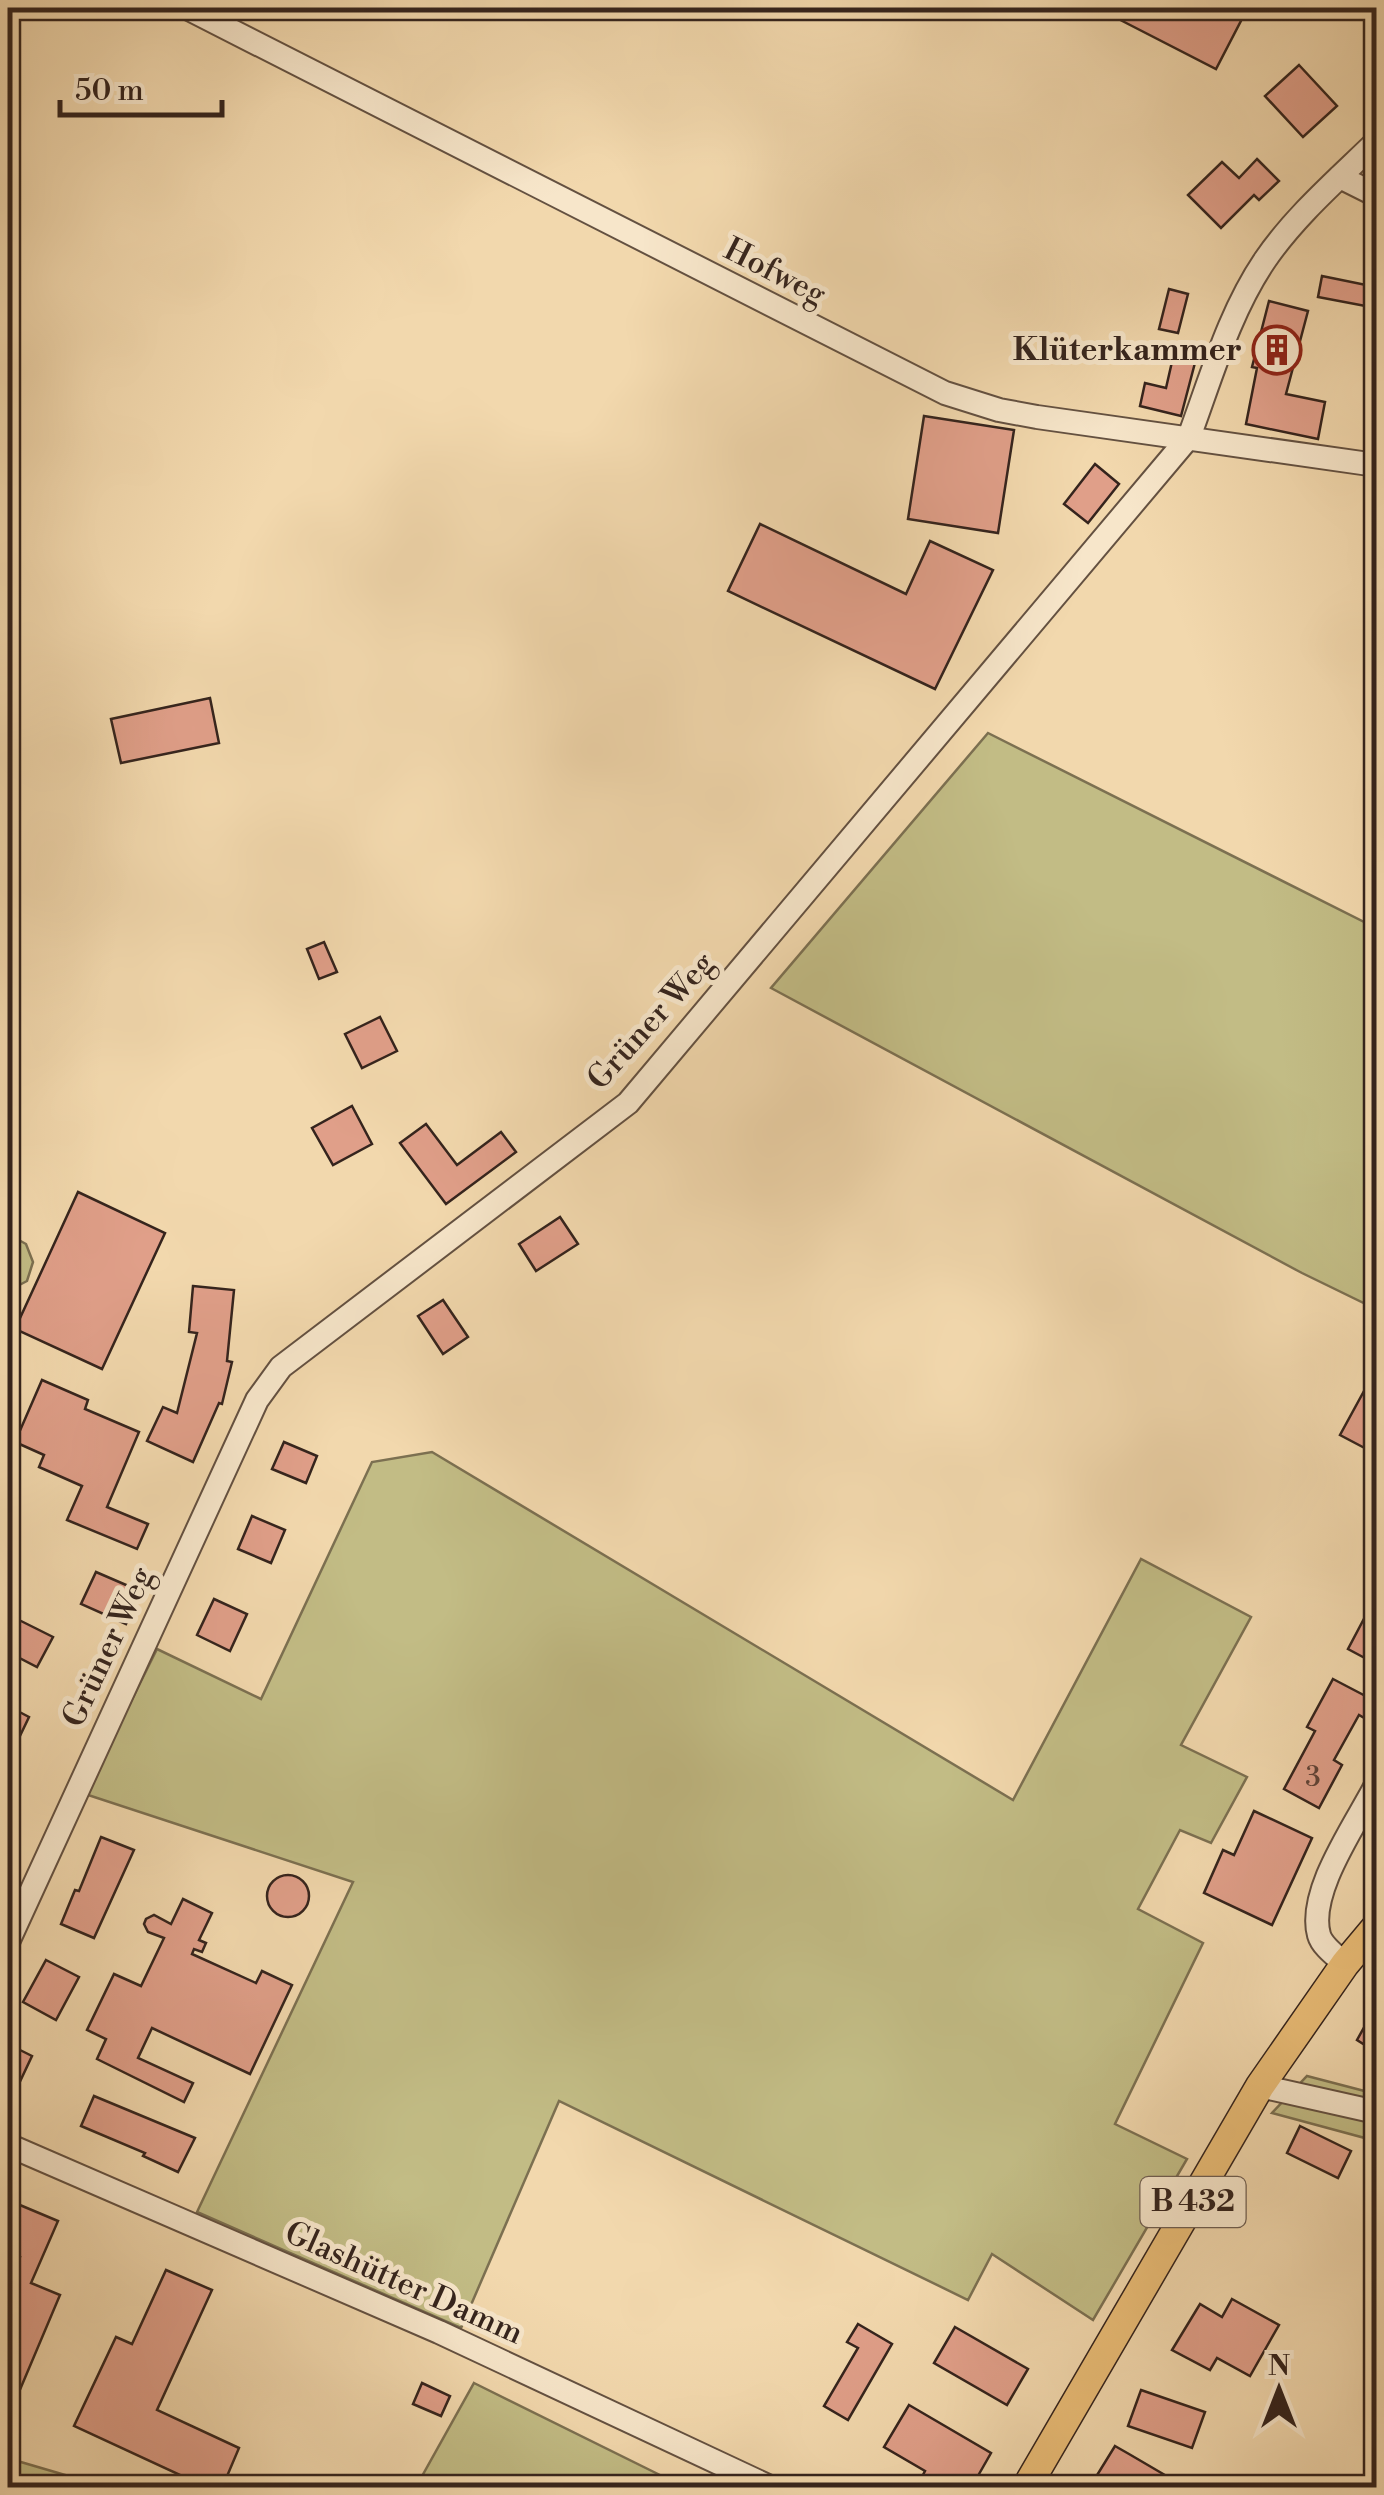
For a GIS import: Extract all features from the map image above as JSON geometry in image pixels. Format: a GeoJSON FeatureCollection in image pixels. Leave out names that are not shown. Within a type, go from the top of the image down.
{"type":"FeatureCollection","features":[{"type":"Feature","properties":{"kind":"main road","name":"B 432"},"geometry":{"type":"LineString","coordinates":[[1026,2488],[1260,2086],[1345,1964],[1376,1927]]}},
{"type":"Feature","properties":{"kind":"street","name":"Hofweg"},"geometry":{"type":"LineString","coordinates":[[187,8],[944,393],[998,410],[1376,465]]}},
{"type":"Feature","properties":{"kind":"street","name":"Grüner Weg"},"geometry":{"type":"LineString","coordinates":[[8,1942],[257,1400],[281,1366],[628,1103],[1189,438],[1250,286],[1286,233],[1376,142]]}},
{"type":"Feature","properties":{"kind":"street"},"geometry":{"type":"LineString","coordinates":[[1340,177],[1376,195]]}},
{"type":"Feature","properties":{"kind":"street"},"geometry":{"type":"LineString","coordinates":[[1345,1964],[1320,1940],[1315,1908],[1376,1785]]}},
{"type":"Feature","properties":{"kind":"street"},"geometry":{"type":"LineString","coordinates":[[1260,2086],[1376,2112]]}},
{"type":"Feature","properties":{"kind":"street","name":"Glashütter Damm"},"geometry":{"type":"LineString","coordinates":[[8,2145],[439,2332],[772,2488]]}},
{"type":"Feature","properties":{"kind":"shaded area"},"geometry":{"type":"Polygon","coordinates":[[[988,733],[1376,928],[1376,1309],[771,988],[988,733]]]}},
{"type":"Feature","properties":{"kind":"shaded area"},"geometry":{"type":"Polygon","coordinates":[[[8,1234],[26,1244],[33,1262],[27,1281],[8,1291],[8,1234]]]}},
{"type":"Feature","properties":{"kind":"shaded area"},"geometry":{"type":"Polygon","coordinates":[[[432,1452],[1013,1800],[1141,1559],[1251,1617],[1181,1745],[1247,1777],[1211,1843],[1180,1830],[1138,1909],[1203,1943],[1115,2124],[1187,2159],[1093,2320],[992,2254],[968,2300],[559,2101],[461,2328],[197,2212],[353,1882],[85,1794],[157,1649],[261,1699],[372,1462],[432,1452]]]}},
{"type":"Feature","properties":{"kind":"shaded area"},"geometry":{"type":"Polygon","coordinates":[[[1307,2076],[1376,2094],[1376,2141],[1272,2113],[1307,2076]]]}},
{"type":"Feature","properties":{"kind":"shaded area"},"geometry":{"type":"Polygon","coordinates":[[[474,2383],[672,2481],[669,2487],[416,2487],[474,2383]]]}},
{"type":"Feature","properties":{"kind":"shaded area"},"geometry":{"type":"Polygon","coordinates":[[[14,2460],[106,2487],[8,2487],[14,2460]]]}},
{"type":"Feature","properties":{"kind":"building"},"geometry":{"type":"Polygon","coordinates":[[[1097,8],[1230,8],[1244,15],[1216,69],[1097,8]]]}},
{"type":"Feature","properties":{"kind":"building"},"geometry":{"type":"Polygon","coordinates":[[[1299,65],[1337,106],[1303,137],[1265,96],[1299,65]]]}},
{"type":"Feature","properties":{"kind":"building"},"geometry":{"type":"Polygon","coordinates":[[[1257,159],[1279,181],[1259,200],[1254,195],[1221,228],[1188,195],[1222,162],[1239,178],[1257,159]]]}},
{"type":"Feature","properties":{"kind":"building"},"geometry":{"type":"Polygon","coordinates":[[[1322,276],[1376,287],[1376,308],[1318,297],[1322,276]]]}},
{"type":"Feature","properties":{"kind":"building"},"geometry":{"type":"Polygon","coordinates":[[[1169,289],[1188,294],[1178,333],[1159,329],[1169,289]]]}},
{"type":"Feature","properties":{"kind":"building"},"geometry":{"type":"Polygon","coordinates":[[[1269,301],[1308,311],[1286,394],[1325,402],[1318,439],[1246,424],[1257,368],[1252,367],[1269,301]]]}},
{"type":"Feature","properties":{"kind":"building"},"geometry":{"type":"Polygon","coordinates":[[[1174,353],[1196,359],[1181,416],[1140,406],[1145,383],[1166,388],[1174,353]]]}},
{"type":"Feature","properties":{"kind":"building"},"geometry":{"type":"Polygon","coordinates":[[[924,416],[1014,430],[998,533],[908,519],[924,416]]]}},
{"type":"Feature","properties":{"kind":"building"},"geometry":{"type":"Polygon","coordinates":[[[1095,464],[1119,484],[1088,523],[1064,504],[1095,464]]]}},
{"type":"Feature","properties":{"kind":"building"},"geometry":{"type":"Polygon","coordinates":[[[760,524],[906,594],[930,541],[993,570],[935,689],[728,591],[760,524]]]}},
{"type":"Feature","properties":{"kind":"building"},"geometry":{"type":"Polygon","coordinates":[[[210,698],[219,743],[121,763],[111,719],[210,698]]]}},
{"type":"Feature","properties":{"kind":"building"},"geometry":{"type":"Polygon","coordinates":[[[324,942],[337,972],[319,979],[307,949],[324,942]]]}},
{"type":"Feature","properties":{"kind":"building"},"geometry":{"type":"Polygon","coordinates":[[[380,1017],[397,1051],[362,1068],[345,1034],[380,1017]]]}},
{"type":"Feature","properties":{"kind":"building"},"geometry":{"type":"Polygon","coordinates":[[[352,1106],[372,1144],[333,1165],[312,1128],[352,1106]]]}},
{"type":"Feature","properties":{"kind":"building"},"geometry":{"type":"Polygon","coordinates":[[[426,1124],[457,1165],[501,1132],[516,1152],[446,1204],[400,1143],[426,1124]]]}},
{"type":"Feature","properties":{"kind":"building"},"geometry":{"type":"Polygon","coordinates":[[[78,1192],[165,1233],[102,1369],[15,1329],[78,1192]]]}},
{"type":"Feature","properties":{"kind":"building"},"geometry":{"type":"Polygon","coordinates":[[[560,1217],[578,1244],[536,1271],[519,1244],[560,1217]]]}},
{"type":"Feature","properties":{"kind":"building"},"geometry":{"type":"Polygon","coordinates":[[[193,1286],[234,1290],[227,1361],[232,1362],[222,1404],[219,1403],[193,1462],[147,1441],[163,1407],[177,1413],[197,1333],[189,1332],[193,1286]]]}},
{"type":"Feature","properties":{"kind":"building"},"geometry":{"type":"Polygon","coordinates":[[[443,1300],[468,1337],[443,1354],[418,1316],[443,1300]]]}},
{"type":"Feature","properties":{"kind":"building"},"geometry":{"type":"Polygon","coordinates":[[[1376,1369],[1376,1454],[1340,1435],[1376,1369]]]}},
{"type":"Feature","properties":{"kind":"building"},"geometry":{"type":"Polygon","coordinates":[[[42,1380],[88,1400],[85,1409],[139,1432],[107,1507],[148,1524],[137,1549],[67,1520],[82,1486],[39,1467],[44,1455],[15,1442],[42,1380]]]}},
{"type":"Feature","properties":{"kind":"building"},"geometry":{"type":"Polygon","coordinates":[[[284,1442],[317,1456],[306,1483],[272,1469],[284,1442]]]}},
{"type":"Feature","properties":{"kind":"building"},"geometry":{"type":"Polygon","coordinates":[[[252,1516],[285,1530],[271,1563],[238,1549],[252,1516]]]}},
{"type":"Feature","properties":{"kind":"building"},"geometry":{"type":"Polygon","coordinates":[[[96,1572],[140,1591],[126,1624],[81,1604],[96,1572]]]}},
{"type":"Feature","properties":{"kind":"building"},"geometry":{"type":"Polygon","coordinates":[[[1376,1596],[1376,1664],[1348,1649],[1376,1596]]]}},
{"type":"Feature","properties":{"kind":"building"},"geometry":{"type":"Polygon","coordinates":[[[214,1599],[247,1614],[230,1651],[197,1635],[214,1599]]]}},
{"type":"Feature","properties":{"kind":"building"},"geometry":{"type":"Polygon","coordinates":[[[13,1617],[53,1637],[37,1667],[8,1652],[8,1628],[13,1617]]]}},
{"type":"Feature","properties":{"kind":"building"},"geometry":{"type":"Polygon","coordinates":[[[1333,1679],[1375,1701],[1366,1719],[1359,1715],[1334,1760],[1342,1765],[1319,1808],[1284,1789],[1315,1731],[1307,1727],[1333,1679]]]}},
{"type":"Feature","properties":{"kind":"building"},"geometry":{"type":"Polygon","coordinates":[[[8,1706],[29,1717],[8,1761],[8,1706]]]}},
{"type":"Feature","properties":{"kind":"building"},"geometry":{"type":"Polygon","coordinates":[[[1254,1811],[1312,1838],[1272,1925],[1204,1893],[1223,1850],[1234,1855],[1254,1811]]]}},
{"type":"Feature","properties":{"kind":"building"},"geometry":{"type":"Polygon","coordinates":[[[101,1837],[134,1850],[94,1938],[61,1924],[101,1837]]]}},
{"type":"Feature","properties":{"kind":"building"},"geometry":{"type":"Polygon","coordinates":[[[288,1875],[303,1881],[309,1896],[303,1911],[288,1917],[273,1911],[267,1896],[273,1881],[288,1875]]]}},
{"type":"Feature","properties":{"kind":"building"},"geometry":{"type":"Polygon","coordinates":[[[183,1899],[212,1913],[199,1940],[206,1943],[202,1952],[194,1949],[192,1954],[256,1983],[262,1971],[292,1985],[250,2074],[152,2028],[138,2058],[193,2083],[184,2102],[97,2059],[106,2039],[87,2030],[114,1974],[141,1986],[164,1938],[148,1932],[146,1919],[154,1915],[171,1924],[183,1899]]]}},
{"type":"Feature","properties":{"kind":"building"},"geometry":{"type":"Polygon","coordinates":[[[46,1960],[79,1977],[56,2020],[23,2002],[46,1960]]]}},
{"type":"Feature","properties":{"kind":"building"},"geometry":{"type":"Polygon","coordinates":[[[1376,2006],[1376,2052],[1357,2040],[1376,2006]]]}},
{"type":"Feature","properties":{"kind":"building"},"geometry":{"type":"Polygon","coordinates":[[[8,2044],[32,2056],[8,2107],[8,2044]]]}},
{"type":"Feature","properties":{"kind":"building"},"geometry":{"type":"Polygon","coordinates":[[[94,2096],[195,2138],[178,2172],[143,2156],[145,2153],[81,2126],[94,2096]]]}},
{"type":"Feature","properties":{"kind":"building"},"geometry":{"type":"Polygon","coordinates":[[[1300,2126],[1351,2151],[1338,2178],[1287,2153],[1300,2126]]]}},
{"type":"Feature","properties":{"kind":"building"},"geometry":{"type":"Polygon","coordinates":[[[8,2200],[58,2221],[31,2283],[60,2295],[8,2418],[8,2287],[20,2257],[8,2252],[8,2200]]]}},
{"type":"Feature","properties":{"kind":"building"},"geometry":{"type":"Polygon","coordinates":[[[166,2270],[212,2290],[157,2410],[239,2448],[222,2488],[208,2488],[74,2426],[116,2337],[132,2344],[166,2270]]]}},
{"type":"Feature","properties":{"kind":"building"},"geometry":{"type":"Polygon","coordinates":[[[1232,2299],[1279,2325],[1250,2376],[1217,2358],[1210,2370],[1172,2350],[1200,2304],[1222,2317],[1232,2299]]]}},
{"type":"Feature","properties":{"kind":"building"},"geometry":{"type":"Polygon","coordinates":[[[858,2324],[892,2344],[848,2420],[824,2406],[858,2348],[847,2342],[858,2324]]]}},
{"type":"Feature","properties":{"kind":"building"},"geometry":{"type":"Polygon","coordinates":[[[955,2327],[1028,2369],[1007,2405],[934,2363],[955,2327]]]}},
{"type":"Feature","properties":{"kind":"building"},"geometry":{"type":"Polygon","coordinates":[[[422,2383],[450,2396],[441,2416],[413,2404],[422,2383]]]}},
{"type":"Feature","properties":{"kind":"building"},"geometry":{"type":"Polygon","coordinates":[[[1141,2390],[1205,2412],[1192,2448],[1128,2426],[1141,2390]]]}},
{"type":"Feature","properties":{"kind":"building"},"geometry":{"type":"Polygon","coordinates":[[[909,2405],[991,2453],[971,2488],[916,2488],[925,2471],[884,2447],[909,2405]]]}},
{"type":"Feature","properties":{"kind":"building"},"geometry":{"type":"Polygon","coordinates":[[[1115,2446],[1187,2488],[1108,2488],[1094,2480],[1115,2446]]]}},
{"type":"Feature","properties":{"kind":"place","name":"Klüterkammer"},"geometry":{"type":"Point","coordinates":[1277,350]}}]}
